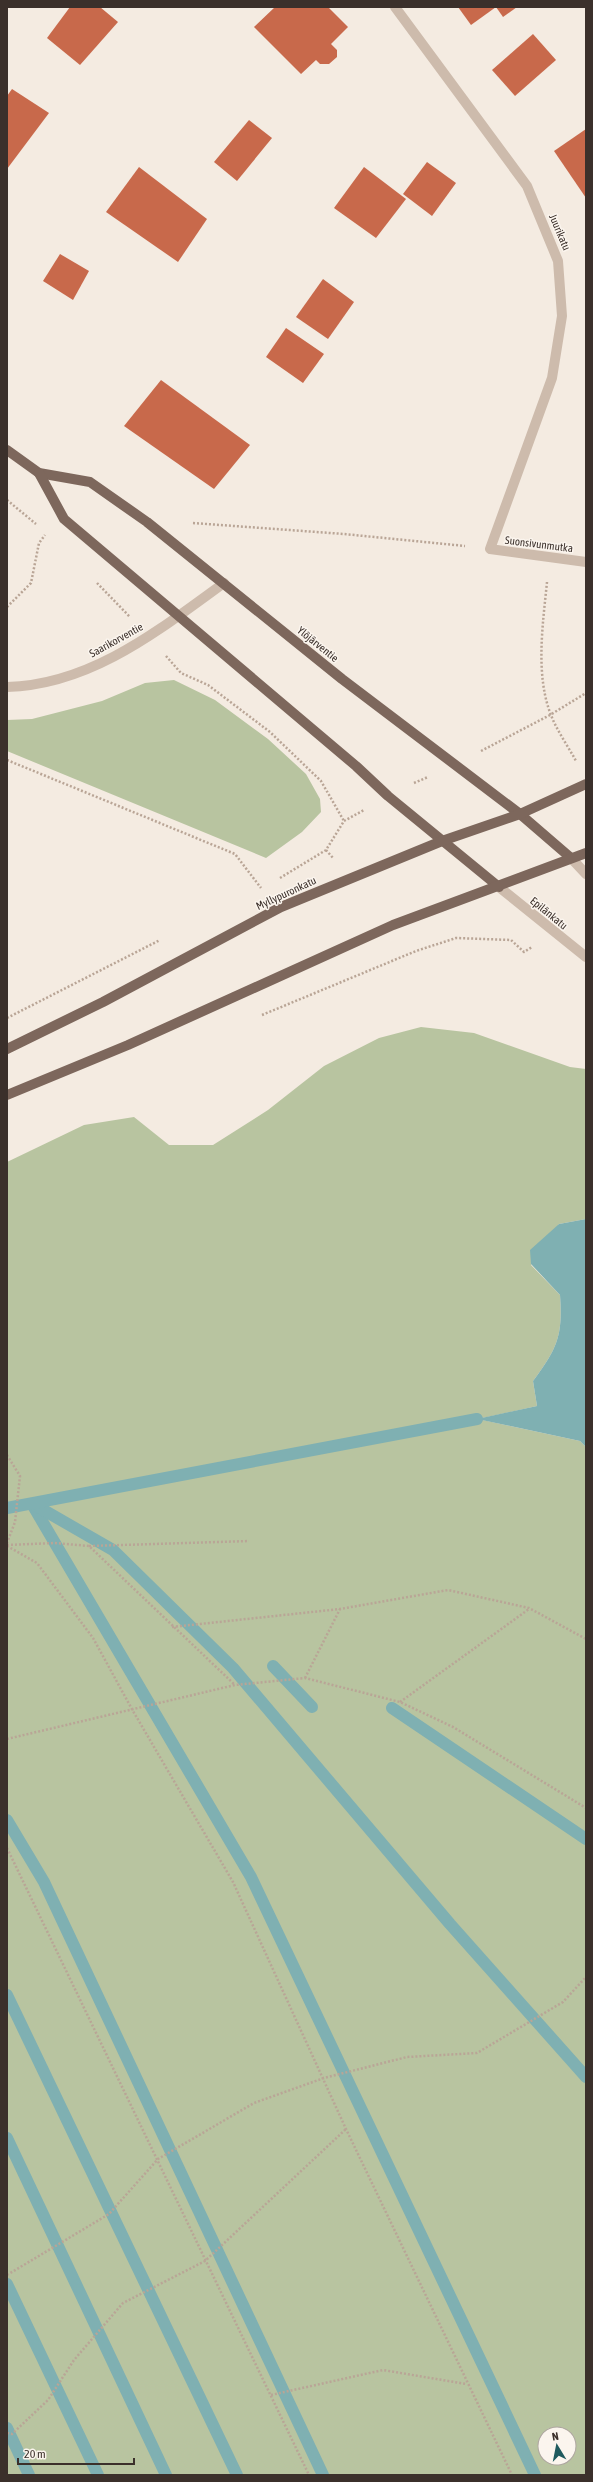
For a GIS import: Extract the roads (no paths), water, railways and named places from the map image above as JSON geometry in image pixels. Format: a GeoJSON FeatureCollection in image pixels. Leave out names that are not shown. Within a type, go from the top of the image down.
{"type":"FeatureCollection","features":[{"type":"Feature","properties":{"kind":"main road","name":"Ylöjärventie"},"geometry":{"type":"LineString","coordinates":[[7,450],[39,472],[90,482],[147,522],[342,679],[520,814],[571,858]]}},
{"type":"Feature","properties":{"kind":"main road","name":"Ylöjärventie"},"geometry":{"type":"LineString","coordinates":[[39,472],[64,519],[356,766],[388,796],[498,887]]}},
{"type":"Feature","properties":{"kind":"main road","name":"Myllypuronkatu"},"geometry":{"type":"LineString","coordinates":[[7,1049],[103,1002],[281,907],[442,840],[520,814],[586,784]]}},
{"type":"Feature","properties":{"kind":"main road"},"geometry":{"type":"LineString","coordinates":[[7,1095],[128,1045],[393,925],[586,853]]}},
{"type":"Feature","properties":{"kind":"street","name":"Juurikatu"},"geometry":{"type":"LineString","coordinates":[[394,7],[527,186],[558,261],[562,316],[552,378],[490,550]]}},
{"type":"Feature","properties":{"kind":"street","name":"Suonsivunmutka"},"geometry":{"type":"LineString","coordinates":[[490,550],[586,562]]}},
{"type":"Feature","properties":{"kind":"street","name":"Saarikorventie"},"geometry":{"type":"LineString","coordinates":[[7,687],[63,678],[113,658],[178,616],[224,583]]}},
{"type":"Feature","properties":{"kind":"street"},"geometry":{"type":"LineString","coordinates":[[571,858],[586,874]]}},
{"type":"Feature","properties":{"kind":"street","name":"Epilänkatu"},"geometry":{"type":"LineString","coordinates":[[498,887],[586,957]]}},
{"type":"Feature","properties":{"kind":"water"},"geometry":{"type":"Polygon","coordinates":[[[586,1219],[586,1447],[580,1441],[477,1419],[537,1406],[533,1381],[548,1360],[557,1341],[561,1309],[560,1295],[531,1264],[530,1250],[559,1224],[586,1219]]]}},
{"type":"Feature","properties":{"kind":"waterway"},"geometry":{"type":"LineString","coordinates":[[7,1508],[477,1419]]}},
{"type":"Feature","properties":{"kind":"waterway"},"geometry":{"type":"LineString","coordinates":[[32,1504],[251,1877],[535,2475]]}},
{"type":"Feature","properties":{"kind":"waterway"},"geometry":{"type":"LineString","coordinates":[[33,1504],[113,1550],[233,1668],[450,1924],[586,2077]]}},
{"type":"Feature","properties":{"kind":"waterway"},"geometry":{"type":"LineString","coordinates":[[273,1666],[312,1707]]}},
{"type":"Feature","properties":{"kind":"waterway"},"geometry":{"type":"LineString","coordinates":[[392,1708],[586,1839]]}},
{"type":"Feature","properties":{"kind":"waterway"},"geometry":{"type":"LineString","coordinates":[[7,1820],[44,1882],[323,2475]]}},
{"type":"Feature","properties":{"kind":"waterway"},"geometry":{"type":"LineString","coordinates":[[7,1995],[237,2475]]}},
{"type":"Feature","properties":{"kind":"waterway"},"geometry":{"type":"LineString","coordinates":[[7,2138],[166,2475]]}},
{"type":"Feature","properties":{"kind":"waterway"},"geometry":{"type":"LineString","coordinates":[[7,2284],[98,2475]]}},
{"type":"Feature","properties":{"kind":"waterway"},"geometry":{"type":"LineString","coordinates":[[7,2428],[29,2475]]}}]}
